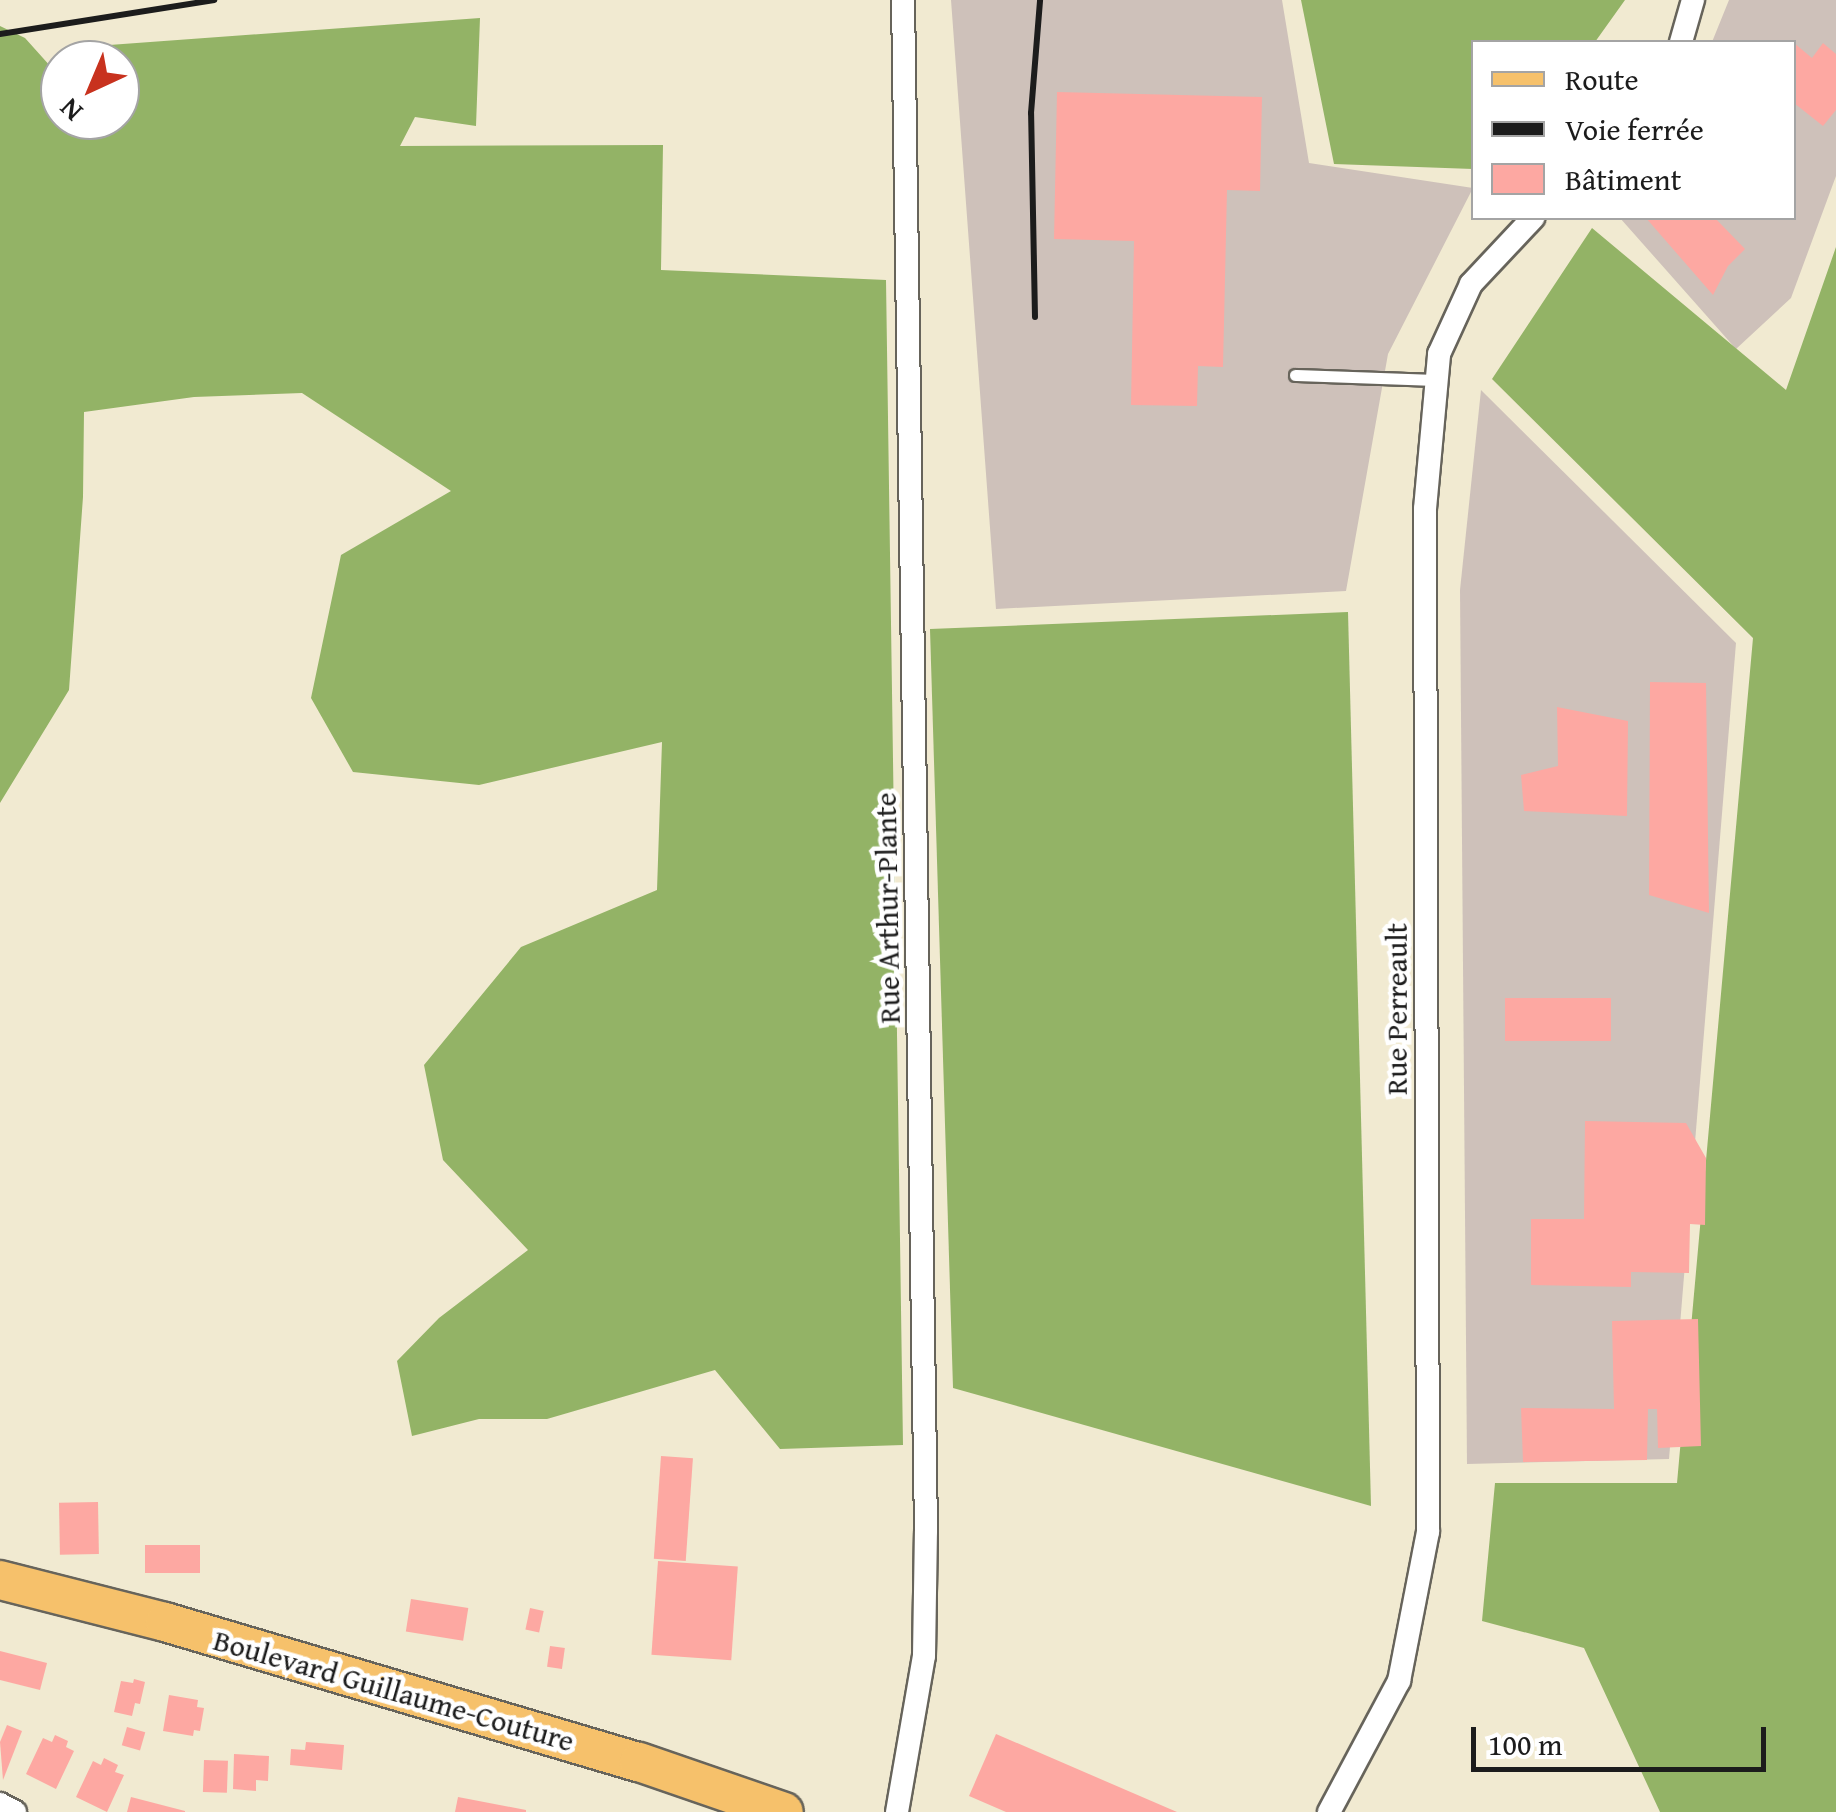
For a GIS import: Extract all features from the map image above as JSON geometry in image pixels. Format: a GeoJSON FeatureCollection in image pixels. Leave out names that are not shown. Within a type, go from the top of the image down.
{"type":"FeatureCollection","features":[{"type":"Feature","properties":{"kind":"main road","name":"Boulevard Guillaume-Couture"},"geometry":{"type":"LineString","coordinates":[[0,1580],[165,1622],[640,1762],[784,1812]]}},
{"type":"Feature","properties":{"kind":"street","name":"Rue Arthur-Plante"},"geometry":{"type":"LineString","coordinates":[[897,1812],[924,1656],[926,1531],[904,0]]}},
{"type":"Feature","properties":{"kind":"street"},"geometry":{"type":"LineString","coordinates":[[1681,40],[1693,0]]}},
{"type":"Feature","properties":{"kind":"street","name":"Rue Perreault"},"geometry":{"type":"LineString","coordinates":[[1328,1812],[1399,1681],[1428,1532],[1425,510],[1439,354],[1471,284],[1531,220]]}},
{"type":"Feature","properties":{"kind":"street"},"geometry":{"type":"LineString","coordinates":[[0,1804],[15,1812]]}},
{"type":"Feature","properties":{"kind":"lane"},"geometry":{"type":"LineString","coordinates":[[1296,375],[1437,380]]}},
{"type":"Feature","properties":{"kind":"shaded area"},"geometry":{"type":"Polygon","coordinates":[[[951,0],[1282,0],[1309,163],[1471,188],[1388,354],[1346,591],[996,609],[951,0]]]}},
{"type":"Feature","properties":{"kind":"shaded area"},"geometry":{"type":"Polygon","coordinates":[[[1729,0],[1836,0],[1836,176],[1791,298],[1736,349],[1622,220],[1796,220],[1796,40],[1713,40],[1729,0]]]}},
{"type":"Feature","properties":{"kind":"shaded area"},"geometry":{"type":"Polygon","coordinates":[[[1481,390],[1736,643],[1669,1459],[1467,1464],[1460,590],[1481,390]]]}},
{"type":"Feature","properties":{"kind":"green space"},"geometry":{"type":"Polygon","coordinates":[[[1301,0],[1625,0],[1596,40],[1471,40],[1471,169],[1334,164],[1301,0]]]}},
{"type":"Feature","properties":{"kind":"green space"},"geometry":{"type":"Polygon","coordinates":[[[480,18],[476,126],[415,117],[400,146],[663,145],[661,270],[886,280],[903,1445],[780,1449],[715,1370],[547,1419],[479,1419],[412,1436],[397,1361],[439,1318],[528,1250],[443,1160],[424,1065],[521,947],[657,890],[662,742],[479,785],[353,772],[311,698],[341,555],[451,491],[302,393],[194,397],[84,412],[83,497],[69,690],[0,803],[0,26],[25,38],[40,55],[40,140],[140,140],[140,43],[480,18]]]}},
{"type":"Feature","properties":{"kind":"green space"},"geometry":{"type":"Polygon","coordinates":[[[1592,228],[1786,390],[1836,247],[1836,1812],[1660,1812],[1584,1648],[1482,1621],[1495,1483],[1677,1483],[1753,638],[1492,379],[1592,228]]]}},
{"type":"Feature","properties":{"kind":"green space"},"geometry":{"type":"Polygon","coordinates":[[[1348,612],[1371,1506],[953,1388],[930,629],[1348,612]]]}},
{"type":"Feature","properties":{"kind":"building"},"geometry":{"type":"Polygon","coordinates":[[[1823,43],[1836,54],[1836,110],[1823,126],[1796,105],[1796,45],[1812,58],[1823,43]]]}},
{"type":"Feature","properties":{"kind":"building"},"geometry":{"type":"Polygon","coordinates":[[[1057,92],[1262,97],[1260,191],[1227,190],[1223,367],[1198,366],[1197,406],[1131,405],[1134,241],[1054,239],[1057,92]]]}},
{"type":"Feature","properties":{"kind":"building"},"geometry":{"type":"Polygon","coordinates":[[[1648,220],[1717,220],[1745,249],[1728,266],[1713,295],[1648,220]]]}},
{"type":"Feature","properties":{"kind":"building"},"geometry":{"type":"Polygon","coordinates":[[[1650,682],[1706,683],[1709,913],[1649,895],[1650,682]]]}},
{"type":"Feature","properties":{"kind":"building"},"geometry":{"type":"Polygon","coordinates":[[[1557,707],[1628,721],[1627,816],[1524,811],[1521,775],[1558,766],[1557,707]]]}},
{"type":"Feature","properties":{"kind":"building"},"geometry":{"type":"Polygon","coordinates":[[[1505,998],[1611,998],[1611,1041],[1505,1041],[1505,998]]]}},
{"type":"Feature","properties":{"kind":"building"},"geometry":{"type":"Polygon","coordinates":[[[1585,1121],[1686,1123],[1706,1158],[1705,1225],[1690,1224],[1689,1273],[1631,1272],[1631,1287],[1531,1285],[1531,1219],[1584,1219],[1585,1121]]]}},
{"type":"Feature","properties":{"kind":"building"},"geometry":{"type":"Polygon","coordinates":[[[1698,1319],[1701,1446],[1658,1448],[1657,1409],[1648,1409],[1647,1460],[1523,1462],[1521,1408],[1614,1409],[1612,1321],[1698,1319]]]}},
{"type":"Feature","properties":{"kind":"building"},"geometry":{"type":"Polygon","coordinates":[[[661,1456],[693,1458],[686,1561],[654,1559],[661,1456]]]}},
{"type":"Feature","properties":{"kind":"building"},"geometry":{"type":"Polygon","coordinates":[[[98,1502],[99,1554],[60,1555],[59,1503],[98,1502]]]}},
{"type":"Feature","properties":{"kind":"building"},"geometry":{"type":"Polygon","coordinates":[[[145,1545],[200,1545],[200,1573],[145,1573],[145,1545]]]}},
{"type":"Feature","properties":{"kind":"building"},"geometry":{"type":"Polygon","coordinates":[[[658,1561],[738,1567],[731,1660],[651,1655],[658,1561]]]}},
{"type":"Feature","properties":{"kind":"building"},"geometry":{"type":"Polygon","coordinates":[[[411,1599],[468,1608],[463,1641],[406,1632],[411,1599]]]}},
{"type":"Feature","properties":{"kind":"building"},"geometry":{"type":"Polygon","coordinates":[[[530,1608],[544,1611],[539,1632],[525,1630],[530,1608]]]}},
{"type":"Feature","properties":{"kind":"building"},"geometry":{"type":"Polygon","coordinates":[[[550,1646],[565,1648],[562,1669],[547,1667],[550,1646]]]}},
{"type":"Feature","properties":{"kind":"building"},"geometry":{"type":"Polygon","coordinates":[[[0,1651],[47,1663],[40,1690],[0,1680],[0,1651]]]}},
{"type":"Feature","properties":{"kind":"building"},"geometry":{"type":"Polygon","coordinates":[[[134,1679],[145,1682],[140,1704],[135,1703],[132,1716],[114,1712],[121,1681],[133,1683],[134,1679]]]}},
{"type":"Feature","properties":{"kind":"building"},"geometry":{"type":"Polygon","coordinates":[[[169,1695],[198,1700],[197,1707],[204,1708],[200,1731],[194,1730],[193,1736],[163,1731],[169,1695]]]}},
{"type":"Feature","properties":{"kind":"building"},"geometry":{"type":"Polygon","coordinates":[[[7,1725],[22,1731],[3,1780],[0,1742],[7,1725]]]}},
{"type":"Feature","properties":{"kind":"building"},"geometry":{"type":"Polygon","coordinates":[[[127,1727],[145,1732],[140,1751],[122,1745],[127,1727]]]}},
{"type":"Feature","properties":{"kind":"building"},"geometry":{"type":"Polygon","coordinates":[[[996,1734],[1177,1812],[1006,1812],[969,1796],[996,1734]]]}},
{"type":"Feature","properties":{"kind":"building"},"geometry":{"type":"Polygon","coordinates":[[[55,1735],[68,1741],[66,1747],[74,1751],[56,1789],[26,1774],[43,1738],[52,1742],[55,1735]]]}},
{"type":"Feature","properties":{"kind":"building"},"geometry":{"type":"Polygon","coordinates":[[[306,1742],[344,1745],[342,1770],[290,1765],[291,1749],[305,1750],[306,1742]]]}},
{"type":"Feature","properties":{"kind":"building"},"geometry":{"type":"Polygon","coordinates":[[[234,1754],[269,1756],[268,1781],[256,1780],[256,1791],[233,1789],[234,1754]]]}},
{"type":"Feature","properties":{"kind":"building"},"geometry":{"type":"Polygon","coordinates":[[[104,1758],[118,1765],[115,1772],[124,1775],[107,1812],[76,1797],[93,1761],[101,1765],[104,1758]]]}},
{"type":"Feature","properties":{"kind":"building"},"geometry":{"type":"Polygon","coordinates":[[[204,1760],[228,1761],[227,1793],[203,1792],[204,1760]]]}},
{"type":"Feature","properties":{"kind":"building"},"geometry":{"type":"Polygon","coordinates":[[[131,1797],[185,1811],[185,1812],[127,1812],[131,1797]]]}},
{"type":"Feature","properties":{"kind":"building"},"geometry":{"type":"Polygon","coordinates":[[[458,1797],[526,1810],[526,1812],[455,1812],[458,1797]]]}},
{"type":"Feature","properties":{"kind":"railway"},"geometry":{"type":"LineString","coordinates":[[0,34],[214,0]]}},
{"type":"Feature","properties":{"kind":"railway"},"geometry":{"type":"LineString","coordinates":[[1035,317],[1031,113],[1040,0]]}}]}
